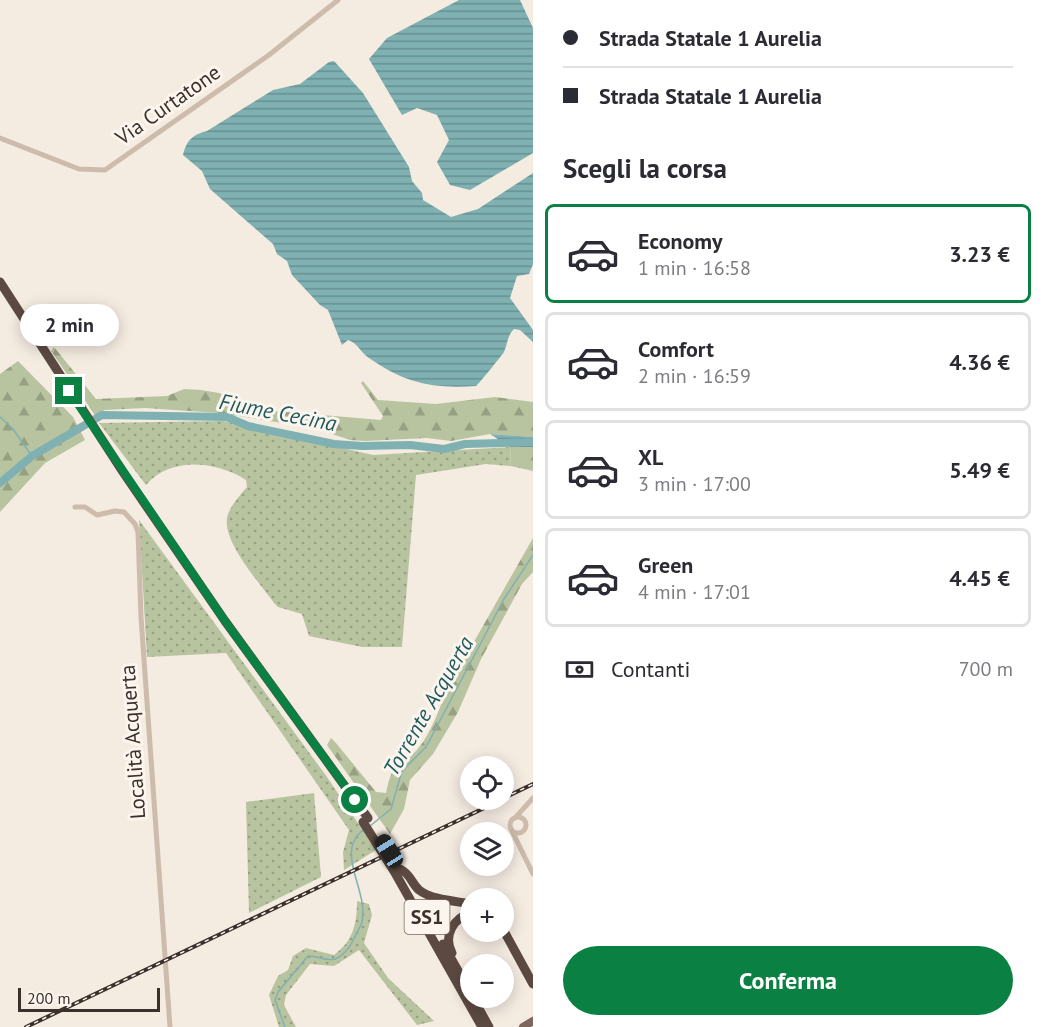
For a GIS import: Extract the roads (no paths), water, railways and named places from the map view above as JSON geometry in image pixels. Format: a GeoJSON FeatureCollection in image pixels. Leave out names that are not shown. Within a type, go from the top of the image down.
{"type":"FeatureCollection","features":[{"type":"Feature","properties":{"kind":"highway","name":"SS1"},"geometry":{"type":"LineString","coordinates":[[0,282],[67,393]]}},
{"type":"Feature","properties":{"kind":"highway","name":"SS1"},"geometry":{"type":"LineString","coordinates":[[0,293],[120,474],[366,820],[398,869],[460,975]]}},
{"type":"Feature","properties":{"kind":"highway","name":"SS1"},"geometry":{"type":"LineString","coordinates":[[398,869],[486,1026]]}},
{"type":"Feature","properties":{"kind":"highway"},"geometry":{"type":"LineString","coordinates":[[398,869],[408,873],[415,886],[425,893],[460,901]]}},
{"type":"Feature","properties":{"kind":"highway","name":"SS1"},"geometry":{"type":"LineString","coordinates":[[455,966],[455,958],[448,943],[450,932],[460,918]]}},
{"type":"Feature","properties":{"kind":"highway"},"geometry":{"type":"LineString","coordinates":[[514,940],[533,973]]}},
{"type":"Feature","properties":{"kind":"highway"},"geometry":{"type":"LineString","coordinates":[[510,942],[533,984]]}},
{"type":"Feature","properties":{"kind":"highway","name":"SS1"},"geometry":{"type":"LineString","coordinates":[[478,1008],[486,1026]]}},
{"type":"Feature","properties":{"kind":"main road"},"geometry":{"type":"LineString","coordinates":[[523,1027],[533,1021]]}},
{"type":"Feature","properties":{"kind":"street","name":"Via Curtatone"},"geometry":{"type":"LineString","coordinates":[[0,138],[79,169],[105,170],[269,55],[338,0]]}},
{"type":"Feature","properties":{"kind":"street","name":"Località Acquerta"},"geometry":{"type":"LineString","coordinates":[[75,507],[85,507],[97,515],[115,511],[124,512],[135,524],[138,532],[141,629],[170,1027]]}},
{"type":"Feature","properties":{"kind":"street"},"geometry":{"type":"LineString","coordinates":[[511,822],[533,798]]}},
{"type":"Feature","properties":{"kind":"street"},"geometry":{"type":"LineString","coordinates":[[522,853],[525,805]]}},
{"type":"Feature","properties":{"kind":"street"},"geometry":{"type":"LineString","coordinates":[[515,818],[521,818],[525,823]]}},
{"type":"Feature","properties":{"kind":"street"},"geometry":{"type":"LineString","coordinates":[[514,831],[523,830]]}},
{"type":"Feature","properties":{"kind":"street"},"geometry":{"type":"LineString","coordinates":[[514,836],[533,874]]}},
{"type":"Feature","properties":{"kind":"water"},"geometry":{"type":"Polygon","coordinates":[[[459,0],[520,0],[533,28],[533,153],[470,190],[450,185],[437,162],[449,140],[437,115],[417,108],[402,115],[369,59],[387,38],[459,0]]]}},
{"type":"Feature","properties":{"kind":"water"},"geometry":{"type":"Polygon","coordinates":[[[334,61],[363,93],[409,167],[412,181],[422,193],[423,200],[451,217],[478,209],[533,173],[533,264],[529,274],[517,276],[510,298],[533,330],[533,342],[520,330],[514,329],[504,352],[476,386],[432,385],[407,379],[382,367],[366,356],[351,341],[348,340],[342,345],[328,310],[320,305],[292,275],[287,261],[277,254],[273,244],[210,189],[202,171],[183,155],[188,142],[197,134],[207,131],[273,90],[300,84],[329,62],[334,61]]]}},
{"type":"Feature","properties":{"kind":"water"},"geometry":{"type":"Polygon","coordinates":[[[490,434],[533,437],[533,447],[510,447],[490,434]]]}},
{"type":"Feature","properties":{"kind":"waterway","name":"Fiume Cecina"},"geometry":{"type":"LineString","coordinates":[[0,483],[32,456],[102,415],[227,417],[248,426],[334,444],[362,446],[410,445],[444,449],[465,444],[533,442]]}},
{"type":"Feature","properties":{"kind":"waterway"},"geometry":{"type":"LineString","coordinates":[[0,417],[13,429],[32,456]]}},
{"type":"Feature","properties":{"kind":"waterway","name":"Torrente Acquerta"},"geometry":{"type":"LineString","coordinates":[[370,826],[391,809],[402,771],[426,747],[504,599],[533,555]]}},
{"type":"Feature","properties":{"kind":"waterway","name":"Torrente Acquerta"},"geometry":{"type":"LineString","coordinates":[[285,1027],[275,1000],[278,992],[308,956],[331,960],[341,956],[350,945],[362,922],[363,910],[354,873],[352,850],[355,839],[363,830]]}},
{"type":"Feature","properties":{"kind":"railway"},"geometry":{"type":"LineString","coordinates":[[514,793],[533,784]]}},
{"type":"Feature","properties":{"kind":"railway"},"geometry":{"type":"LineString","coordinates":[[26,1027],[480,810]]}}]}
